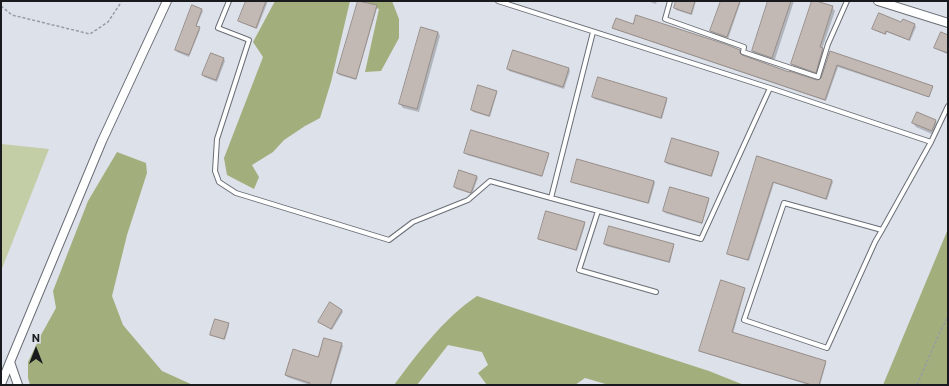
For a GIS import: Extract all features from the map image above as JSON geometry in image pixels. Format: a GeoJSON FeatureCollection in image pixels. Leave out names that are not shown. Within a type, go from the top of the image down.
{"type":"FeatureCollection","features":[{"type":"Feature","properties":{"kind":"street"},"geometry":{"type":"LineString","coordinates":[[1,384],[102,141],[167,1]]}},
{"type":"Feature","properties":{"kind":"street"},"geometry":{"type":"LineString","coordinates":[[878,1],[948,23]]}},
{"type":"Feature","properties":{"kind":"street"},"geometry":{"type":"LineString","coordinates":[[10,362],[18,385]]}},
{"type":"Feature","properties":{"kind":"lane"},"geometry":{"type":"LineString","coordinates":[[229,1],[218,28],[249,40],[217,139],[215,171],[219,182],[236,193],[389,240],[413,222],[468,200],[490,181],[701,239],[770,88]]}},
{"type":"Feature","properties":{"kind":"lane"},"geometry":{"type":"LineString","coordinates":[[498,1],[770,88],[930,142]]}},
{"type":"Feature","properties":{"kind":"lane"},"geometry":{"type":"LineString","coordinates":[[670,1],[665,19],[744,47],[743,52],[818,76],[828,44],[847,1]]}},
{"type":"Feature","properties":{"kind":"lane"},"geometry":{"type":"LineString","coordinates":[[551,198],[593,32]]}},
{"type":"Feature","properties":{"kind":"lane"},"geometry":{"type":"LineString","coordinates":[[882,230],[784,202],[744,320],[827,348],[875,242],[882,230],[930,142],[948,106]]}},
{"type":"Feature","properties":{"kind":"lane"},"geometry":{"type":"LineString","coordinates":[[598,211],[579,270],[656,292]]}},
{"type":"Feature","properties":{"kind":"path"},"geometry":{"type":"LineString","coordinates":[[1,6],[12,15],[90,34],[108,22],[122,1]]}},
{"type":"Feature","properties":{"kind":"path"},"geometry":{"type":"LineString","coordinates":[[916,385],[948,317]]}},
{"type":"Feature","properties":{"kind":"green space"},"geometry":{"type":"Polygon","coordinates":[[[275,1],[350,1],[331,82],[320,118],[284,140],[273,152],[252,165],[259,177],[254,189],[227,175],[224,158],[263,57],[253,42],[275,1]]]}},
{"type":"Feature","properties":{"kind":"green space"},"geometry":{"type":"Polygon","coordinates":[[[358,1],[392,1],[399,19],[399,38],[381,71],[365,72],[379,9],[358,1]]]}},
{"type":"Feature","properties":{"kind":"green space"},"geometry":{"type":"Polygon","coordinates":[[[1,144],[49,149],[1,271],[1,144]]]}},
{"type":"Feature","properties":{"kind":"green space"},"geometry":{"type":"Polygon","coordinates":[[[117,152],[146,163],[147,173],[127,235],[112,296],[123,325],[162,371],[193,385],[30,385],[28,378],[28,362],[56,308],[53,291],[88,201],[117,152]]]}},
{"type":"Feature","properties":{"kind":"green space"},"geometry":{"type":"Polygon","coordinates":[[[948,229],[948,385],[883,385],[948,229]]]}},
{"type":"Feature","properties":{"kind":"green space"},"geometry":{"type":"Polygon","coordinates":[[[477,296],[709,371],[744,385],[609,385],[585,378],[575,385],[487,385],[478,373],[488,365],[482,352],[448,345],[417,385],[394,385],[442,326],[477,296]]]}},
{"type":"Feature","properties":{"kind":"building"},"geometry":{"type":"Polygon","coordinates":[[[246,1],[266,1],[256,28],[238,21],[246,1]]]}},
{"type":"Feature","properties":{"kind":"building"},"geometry":{"type":"Polygon","coordinates":[[[358,1],[377,5],[356,79],[337,73],[358,1]]]}},
{"type":"Feature","properties":{"kind":"building"},"geometry":{"type":"Polygon","coordinates":[[[676,1],[695,1],[691,14],[674,8],[676,1]]]}},
{"type":"Feature","properties":{"kind":"building"},"geometry":{"type":"Polygon","coordinates":[[[721,1],[740,1],[727,37],[710,31],[721,1]]]}},
{"type":"Feature","properties":{"kind":"building"},"geometry":{"type":"Polygon","coordinates":[[[768,1],[791,1],[772,58],[752,51],[768,1]]]}},
{"type":"Feature","properties":{"kind":"building"},"geometry":{"type":"Polygon","coordinates":[[[812,1],[833,6],[820,47],[823,48],[816,73],[791,64],[812,1]]]}},
{"type":"Feature","properties":{"kind":"building"},"geometry":{"type":"Polygon","coordinates":[[[192,5],[202,9],[196,26],[200,27],[189,55],[175,50],[192,5]]]}},
{"type":"Feature","properties":{"kind":"building"},"geometry":{"type":"Polygon","coordinates":[[[879,13],[901,22],[903,19],[915,24],[909,40],[886,31],[885,34],[872,29],[879,13]]]}},
{"type":"Feature","properties":{"kind":"building"},"geometry":{"type":"Polygon","coordinates":[[[636,15],[725,44],[740,50],[742,55],[789,72],[817,80],[821,78],[830,51],[933,86],[929,97],[837,65],[825,100],[612,28],[616,18],[633,24],[636,15]]]}},
{"type":"Feature","properties":{"kind":"building"},"geometry":{"type":"Polygon","coordinates":[[[421,27],[438,32],[417,109],[399,104],[421,27]]]}},
{"type":"Feature","properties":{"kind":"building"},"geometry":{"type":"Polygon","coordinates":[[[941,32],[948,35],[948,53],[934,48],[941,32]]]}},
{"type":"Feature","properties":{"kind":"building"},"geometry":{"type":"Polygon","coordinates":[[[513,50],[569,68],[563,87],[507,69],[513,50]]]}},
{"type":"Feature","properties":{"kind":"building"},"geometry":{"type":"Polygon","coordinates":[[[211,53],[224,58],[216,80],[202,75],[211,53]]]}},
{"type":"Feature","properties":{"kind":"building"},"geometry":{"type":"Polygon","coordinates":[[[598,77],[667,98],[661,118],[592,97],[598,77]]]}},
{"type":"Feature","properties":{"kind":"building"},"geometry":{"type":"Polygon","coordinates":[[[478,85],[497,91],[489,116],[471,110],[478,85]]]}},
{"type":"Feature","properties":{"kind":"building"},"geometry":{"type":"Polygon","coordinates":[[[917,112],[936,120],[932,131],[912,123],[917,112]]]}},
{"type":"Feature","properties":{"kind":"building"},"geometry":{"type":"Polygon","coordinates":[[[471,130],[549,153],[542,176],[464,153],[471,130]]]}},
{"type":"Feature","properties":{"kind":"building"},"geometry":{"type":"Polygon","coordinates":[[[672,138],[719,152],[711,176],[665,162],[672,138]]]}},
{"type":"Feature","properties":{"kind":"building"},"geometry":{"type":"Polygon","coordinates":[[[757,156],[832,180],[826,199],[773,182],[748,260],[727,254],[757,156]]]}},
{"type":"Feature","properties":{"kind":"building"},"geometry":{"type":"Polygon","coordinates":[[[577,159],[654,181],[648,203],[571,182],[577,159]]]}},
{"type":"Feature","properties":{"kind":"building"},"geometry":{"type":"Polygon","coordinates":[[[459,170],[477,176],[471,193],[454,187],[459,170]]]}},
{"type":"Feature","properties":{"kind":"building"},"geometry":{"type":"Polygon","coordinates":[[[670,187],[709,198],[702,223],[663,211],[670,187]]]}},
{"type":"Feature","properties":{"kind":"building"},"geometry":{"type":"Polygon","coordinates":[[[546,211],[585,222],[576,250],[538,239],[546,211]]]}},
{"type":"Feature","properties":{"kind":"building"},"geometry":{"type":"Polygon","coordinates":[[[609,226],[674,244],[669,262],[604,244],[609,226]]]}},
{"type":"Feature","properties":{"kind":"building"},"geometry":{"type":"Polygon","coordinates":[[[721,280],[745,288],[732,332],[826,361],[819,385],[812,385],[699,351],[721,280]]]}},
{"type":"Feature","properties":{"kind":"building"},"geometry":{"type":"Polygon","coordinates":[[[330,302],[342,310],[331,329],[318,322],[330,302]]]}},
{"type":"Feature","properties":{"kind":"building"},"geometry":{"type":"Polygon","coordinates":[[[215,319],[229,323],[224,339],[210,335],[215,319]]]}},
{"type":"Feature","properties":{"kind":"building"},"geometry":{"type":"Polygon","coordinates":[[[324,338],[342,343],[330,385],[309,385],[310,383],[285,375],[293,349],[318,357],[324,338]]]}}]}
